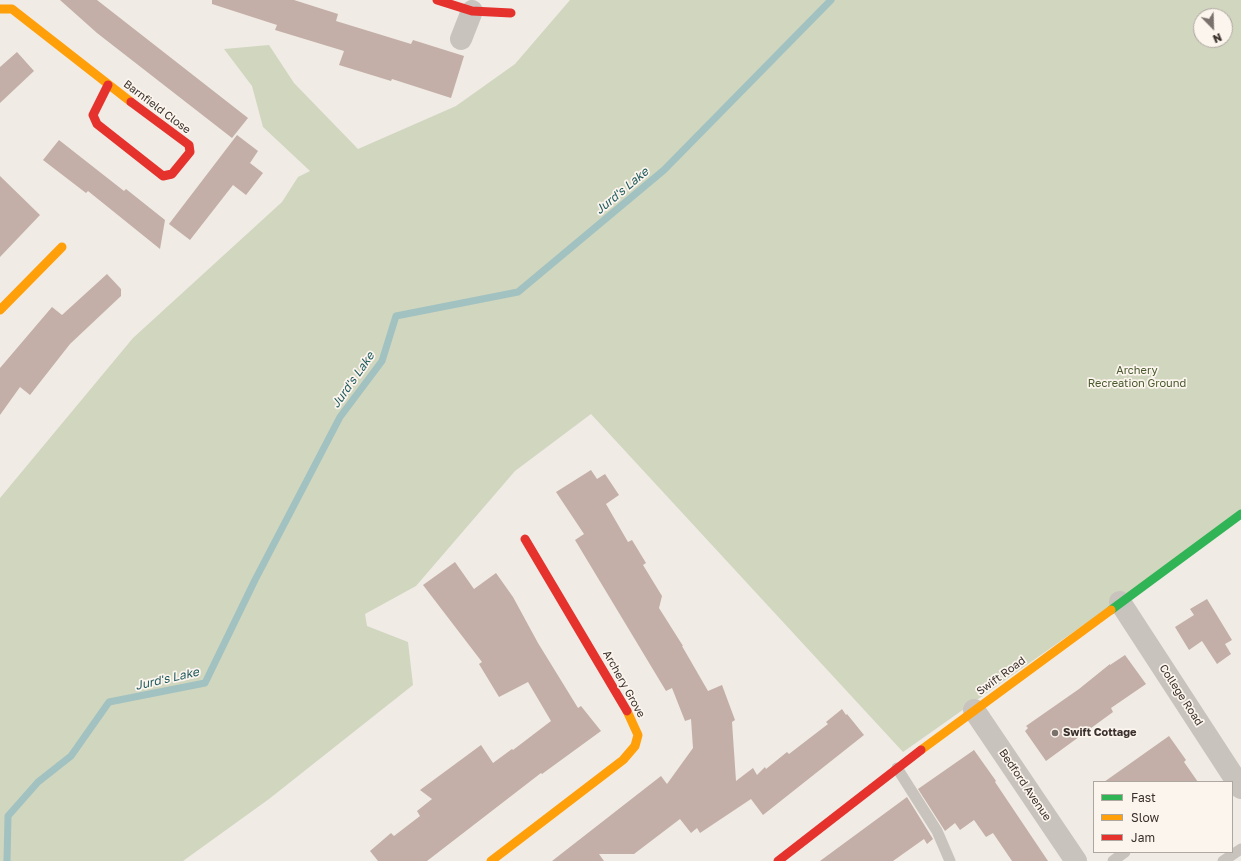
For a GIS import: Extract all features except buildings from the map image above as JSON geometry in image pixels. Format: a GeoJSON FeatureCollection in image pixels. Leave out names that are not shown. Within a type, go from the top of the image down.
{"type":"FeatureCollection","features":[{"type":"Feature","properties":{"kind":"street"},"geometry":{"type":"LineString","coordinates":[[437,0],[472,11],[511,14]]}},
{"type":"Feature","properties":{"kind":"street","name":"Barnfield Close"},"geometry":{"type":"LineString","coordinates":[[0,9],[12,9],[108,86],[189,145],[190,152],[172,174],[163,176],[97,124],[93,115],[98,102],[108,86]]}},
{"type":"Feature","properties":{"kind":"street"},"geometry":{"type":"LineString","coordinates":[[461,39],[472,11]]}},
{"type":"Feature","properties":{"kind":"street"},"geometry":{"type":"LineString","coordinates":[[0,310],[62,247]]}},
{"type":"Feature","properties":{"kind":"street","name":"Swift Road"},"geometry":{"type":"LineString","coordinates":[[778,861],[974,710],[1241,514]]}},
{"type":"Feature","properties":{"kind":"street","name":"Archery Grove"},"geometry":{"type":"LineString","coordinates":[[491,861],[623,760],[635,746],[638,735],[628,712],[525,538]]}},
{"type":"Feature","properties":{"kind":"street","name":"College Road"},"geometry":{"type":"LineString","coordinates":[[1120,602],[1241,788]]}},
{"type":"Feature","properties":{"kind":"street","name":"Bedford Avenue"},"geometry":{"type":"LineString","coordinates":[[974,710],[1076,861]]}},
{"type":"Feature","properties":{"kind":"lane"},"geometry":{"type":"LineString","coordinates":[[897,768],[937,831],[950,861]]}},
{"type":"Feature","properties":{"kind":"lane"},"geometry":{"type":"LineString","coordinates":[[1223,861],[1241,849]]}},
{"type":"Feature","properties":{"kind":"lane"},"geometry":{"type":"LineString","coordinates":[[1113,861],[1124,853]]}},
{"type":"Feature","properties":{"kind":"green space","name":"Archery Recreation Ground"},"geometry":{"type":"Polygon","coordinates":[[[570,0],[1241,0],[1241,514],[903,752],[591,414],[515,471],[416,586],[365,614],[367,626],[408,642],[413,685],[269,799],[183,861],[0,861],[0,498],[133,338],[282,202],[298,177],[310,171],[263,127],[252,86],[224,49],[269,45],[294,83],[358,149],[456,106],[515,64],[570,0]]]}},
{"type":"Feature","properties":{"kind":"waterway","name":"Jurd's Lake"},"geometry":{"type":"LineString","coordinates":[[7,861],[8,816],[38,782],[71,756],[109,702],[205,683],[255,580],[340,417],[382,361],[396,316],[518,292],[664,170],[831,0]]}},
{"type":"Feature","properties":{"kind":"traffic: fast"},"geometry":{"type":"LineString","coordinates":[[1111,610],[1241,514]]}},
{"type":"Feature","properties":{"kind":"traffic: slow"},"geometry":{"type":"LineString","coordinates":[[0,9],[12,9],[131,102]]}},
{"type":"Feature","properties":{"kind":"traffic: slow"},"geometry":{"type":"LineString","coordinates":[[0,310],[62,247]]}},
{"type":"Feature","properties":{"kind":"traffic: slow"},"geometry":{"type":"LineString","coordinates":[[921,750],[1111,610]]}},
{"type":"Feature","properties":{"kind":"traffic: slow"},"geometry":{"type":"LineString","coordinates":[[491,861],[623,760],[635,746],[638,735],[627,711]]}},
{"type":"Feature","properties":{"kind":"traffic: jam"},"geometry":{"type":"LineString","coordinates":[[437,0],[472,11],[511,13]]}},
{"type":"Feature","properties":{"kind":"traffic: jam"},"geometry":{"type":"LineString","coordinates":[[108,85],[93,115],[97,124],[163,176],[172,174],[190,152],[189,145],[131,102]]}},
{"type":"Feature","properties":{"kind":"traffic: jam"},"geometry":{"type":"LineString","coordinates":[[525,539],[627,711]]}},
{"type":"Feature","properties":{"kind":"traffic: jam"},"geometry":{"type":"LineString","coordinates":[[778,861],[921,750]]}},
{"type":"Feature","properties":{"kind":"place","name":"Swift Cottage"},"geometry":{"type":"Point","coordinates":[1055,733]}}]}
